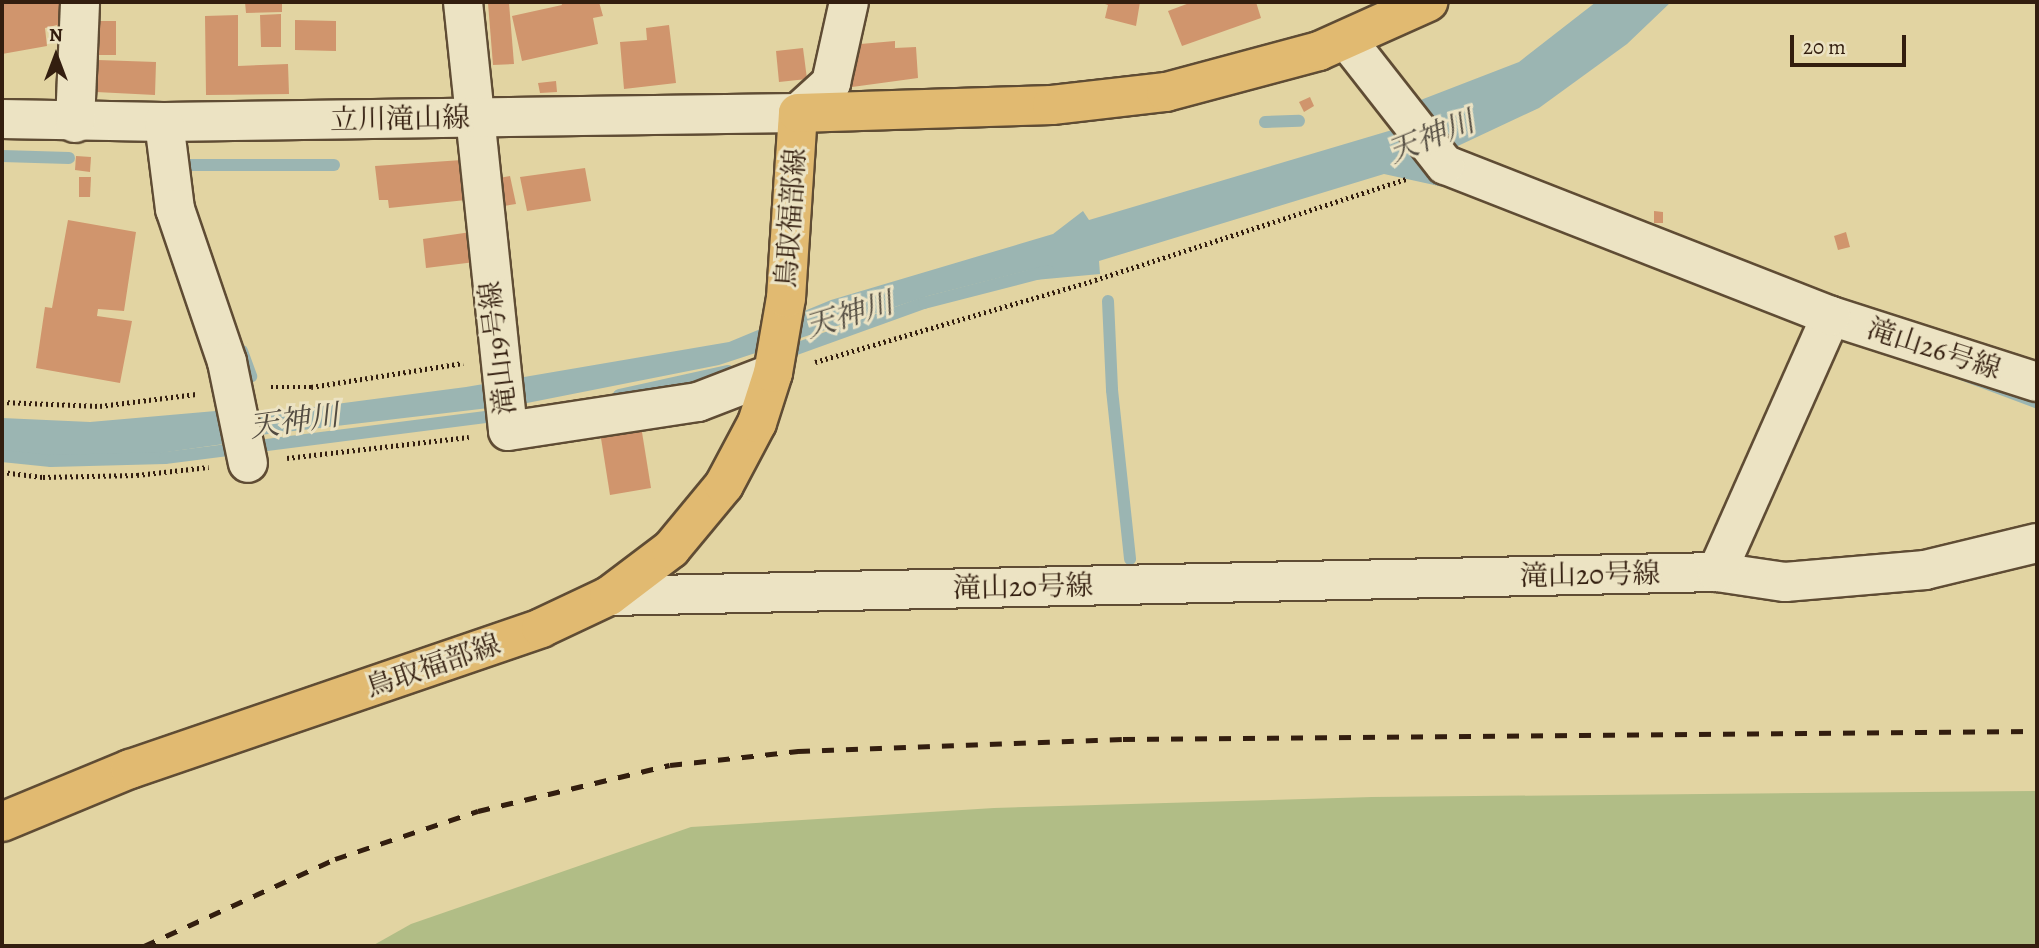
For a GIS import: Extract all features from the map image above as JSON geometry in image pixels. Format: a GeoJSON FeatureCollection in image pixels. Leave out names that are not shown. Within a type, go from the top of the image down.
{"type":"FeatureCollection","features":[{"type":"Feature","properties":{"kind":"main road","name":"鳥取福部線"},"geometry":{"type":"LineString","coordinates":[[2,822],[130,769],[494,646],[609,596],[671,549],[724,485],[757,423],[774,368],[786,298],[798,113],[1107,101],[1220,80],[1347,40],[1428,2]]}},
{"type":"Feature","properties":{"kind":"street"},"geometry":{"type":"LineString","coordinates":[[75,123],[80,2]]}},
{"type":"Feature","properties":{"kind":"street","name":"滝山19号線"},"geometry":{"type":"LineString","coordinates":[[463,2],[473,119],[508,431],[698,402],[774,368]]}},
{"type":"Feature","properties":{"kind":"street"},"geometry":{"type":"LineString","coordinates":[[798,113],[831,83],[849,2]]}},
{"type":"Feature","properties":{"kind":"street"},"geometry":{"type":"LineString","coordinates":[[1347,40],[1442,162],[1831,316],[1717,572]]}},
{"type":"Feature","properties":{"kind":"street","name":"立川滝山線"},"geometry":{"type":"LineString","coordinates":[[2,119],[75,123],[798,113]]}},
{"type":"Feature","properties":{"kind":"street"},"geometry":{"type":"LineString","coordinates":[[164,122],[175,209],[232,387],[248,463]]}},
{"type":"Feature","properties":{"kind":"street","name":"滝山26号線"},"geometry":{"type":"LineString","coordinates":[[1831,316],[2037,382]]}},
{"type":"Feature","properties":{"kind":"street","name":"滝山20号線"},"geometry":{"type":"LineString","coordinates":[[609,596],[1717,572],[1784,582],[1925,570],[2037,543]]}},
{"type":"Feature","properties":{"kind":"path"},"geometry":{"type":"LineString","coordinates":[[774,368],[1095,280],[1442,162]]}},
{"type":"Feature","properties":{"kind":"path"},"geometry":{"type":"LineString","coordinates":[[2,402],[100,406],[232,387],[311,387],[499,358]]}},
{"type":"Feature","properties":{"kind":"green space"},"geometry":{"type":"Polygon","coordinates":[[[2037,791],[2037,946],[372,946],[411,924],[691,827],[994,808],[1372,797],[2037,791]]]}},
{"type":"Feature","properties":{"kind":"water","name":"天神川"},"geometry":{"type":"Polygon","coordinates":[[[1596,2],[1671,2],[1627,44],[1539,108],[1428,160],[2037,401],[2037,409],[1448,188],[1384,174],[1099,261],[1100,274],[1035,280],[1030,270],[928,296],[719,365],[522,404],[260,435],[231,443],[153,454],[60,458],[2,452],[2,418],[90,422],[227,410],[252,415],[466,387],[729,342],[831,300],[1053,234],[1083,211],[1089,220],[1392,130],[1418,101],[1519,62],[1596,2]]]}},
{"type":"Feature","properties":{"kind":"building"},"geometry":{"type":"Polygon","coordinates":[[[2,2],[71,2],[70,33],[59,36],[57,25],[45,28],[47,46],[2,54],[2,2]]]}},
{"type":"Feature","properties":{"kind":"building"},"geometry":{"type":"Polygon","coordinates":[[[245,2],[282,2],[282,12],[246,13],[245,2]]]}},
{"type":"Feature","properties":{"kind":"building"},"geometry":{"type":"Polygon","coordinates":[[[561,2],[599,2],[603,16],[593,18],[598,44],[522,61],[512,16],[562,5],[561,2]]]}},
{"type":"Feature","properties":{"kind":"building"},"geometry":{"type":"Polygon","coordinates":[[[1099,2],[1140,2],[1136,26],[1105,18],[1108,5],[1099,2]]]}},
{"type":"Feature","properties":{"kind":"building"},"geometry":{"type":"Polygon","coordinates":[[[1192,2],[1256,2],[1261,18],[1182,46],[1168,11],[1192,2]]]}},
{"type":"Feature","properties":{"kind":"building"},"geometry":{"type":"Polygon","coordinates":[[[488,3],[509,3],[514,64],[493,65],[488,3]]]}},
{"type":"Feature","properties":{"kind":"building"},"geometry":{"type":"Polygon","coordinates":[[[281,14],[281,47],[261,47],[260,15],[281,14]]]}},
{"type":"Feature","properties":{"kind":"building"},"geometry":{"type":"Polygon","coordinates":[[[238,15],[238,66],[288,64],[289,94],[206,95],[205,16],[238,15]]]}},
{"type":"Feature","properties":{"kind":"building"},"geometry":{"type":"Polygon","coordinates":[[[295,20],[336,21],[336,51],[295,50],[295,20]]]}},
{"type":"Feature","properties":{"kind":"building"},"geometry":{"type":"Polygon","coordinates":[[[100,21],[116,21],[116,55],[99,55],[100,21]]]}},
{"type":"Feature","properties":{"kind":"building"},"geometry":{"type":"Polygon","coordinates":[[[669,25],[676,83],[624,89],[620,42],[647,40],[646,28],[669,25]]]}},
{"type":"Feature","properties":{"kind":"building"},"geometry":{"type":"Polygon","coordinates":[[[895,41],[895,48],[916,47],[918,78],[852,87],[849,45],[895,41]]]}},
{"type":"Feature","properties":{"kind":"building"},"geometry":{"type":"Polygon","coordinates":[[[803,48],[807,79],[779,82],[776,51],[803,48]]]}},
{"type":"Feature","properties":{"kind":"building"},"geometry":{"type":"Polygon","coordinates":[[[98,60],[156,62],[155,95],[96,92],[98,60]]]}},
{"type":"Feature","properties":{"kind":"building"},"geometry":{"type":"Polygon","coordinates":[[[556,81],[557,92],[540,93],[538,83],[556,81]]]}},
{"type":"Feature","properties":{"kind":"building"},"geometry":{"type":"Polygon","coordinates":[[[1310,97],[1314,106],[1304,112],[1299,102],[1310,97]]]}},
{"type":"Feature","properties":{"kind":"building"},"geometry":{"type":"Polygon","coordinates":[[[76,156],[91,157],[90,172],[75,170],[76,156]]]}},
{"type":"Feature","properties":{"kind":"building"},"geometry":{"type":"Polygon","coordinates":[[[462,160],[466,200],[389,208],[388,200],[379,200],[375,166],[462,160]]]}},
{"type":"Feature","properties":{"kind":"building"},"geometry":{"type":"Polygon","coordinates":[[[585,168],[591,201],[527,211],[520,177],[585,168]]]}},
{"type":"Feature","properties":{"kind":"building"},"geometry":{"type":"Polygon","coordinates":[[[510,176],[516,204],[498,207],[494,179],[510,176]]]}},
{"type":"Feature","properties":{"kind":"building"},"geometry":{"type":"Polygon","coordinates":[[[79,177],[91,177],[90,197],[79,197],[79,177]]]}},
{"type":"Feature","properties":{"kind":"building"},"geometry":{"type":"Polygon","coordinates":[[[1654,211],[1663,212],[1663,223],[1654,223],[1654,211]]]}},
{"type":"Feature","properties":{"kind":"building"},"geometry":{"type":"Polygon","coordinates":[[[68,220],[136,232],[124,311],[98,309],[97,316],[132,321],[120,383],[36,368],[45,307],[52,308],[68,220]]]}},
{"type":"Feature","properties":{"kind":"building"},"geometry":{"type":"Polygon","coordinates":[[[471,232],[475,262],[426,268],[423,239],[471,232]]]}},
{"type":"Feature","properties":{"kind":"building"},"geometry":{"type":"Polygon","coordinates":[[[1846,232],[1850,247],[1838,250],[1834,236],[1846,232]]]}},
{"type":"Feature","properties":{"kind":"building"},"geometry":{"type":"Polygon","coordinates":[[[641,426],[651,488],[610,495],[600,432],[641,426]]]}},
{"type":"Feature","properties":{"kind":"waterway"},"geometry":{"type":"LineString","coordinates":[[1265,122],[1299,121]]}},
{"type":"Feature","properties":{"kind":"waterway"},"geometry":{"type":"LineString","coordinates":[[2,156],[69,158]]}},
{"type":"Feature","properties":{"kind":"waterway"},"geometry":{"type":"LineString","coordinates":[[185,175],[184,165],[334,165]]}},
{"type":"Feature","properties":{"kind":"waterway","name":"天神川"},"geometry":{"type":"LineString","coordinates":[[782,354],[924,303],[1048,271]]}},
{"type":"Feature","properties":{"kind":"waterway"},"geometry":{"type":"LineString","coordinates":[[1108,301],[1112,390],[1130,559]]}},
{"type":"Feature","properties":{"kind":"waterway"},"geometry":{"type":"LineString","coordinates":[[242,351],[251,376]]}},
{"type":"Feature","properties":{"kind":"waterway"},"geometry":{"type":"LineString","coordinates":[[619,395],[728,371]]}},
{"type":"Feature","properties":{"kind":"waterway","name":"天神川"},"geometry":{"type":"LineString","coordinates":[[2,456],[51,461],[165,458],[501,415]]}},
{"type":"Feature","properties":{"kind":"railway"},"geometry":{"type":"LineString","coordinates":[[144,946],[335,859],[478,811],[670,765],[798,751],[1123,739],[2037,731]]}}]}
